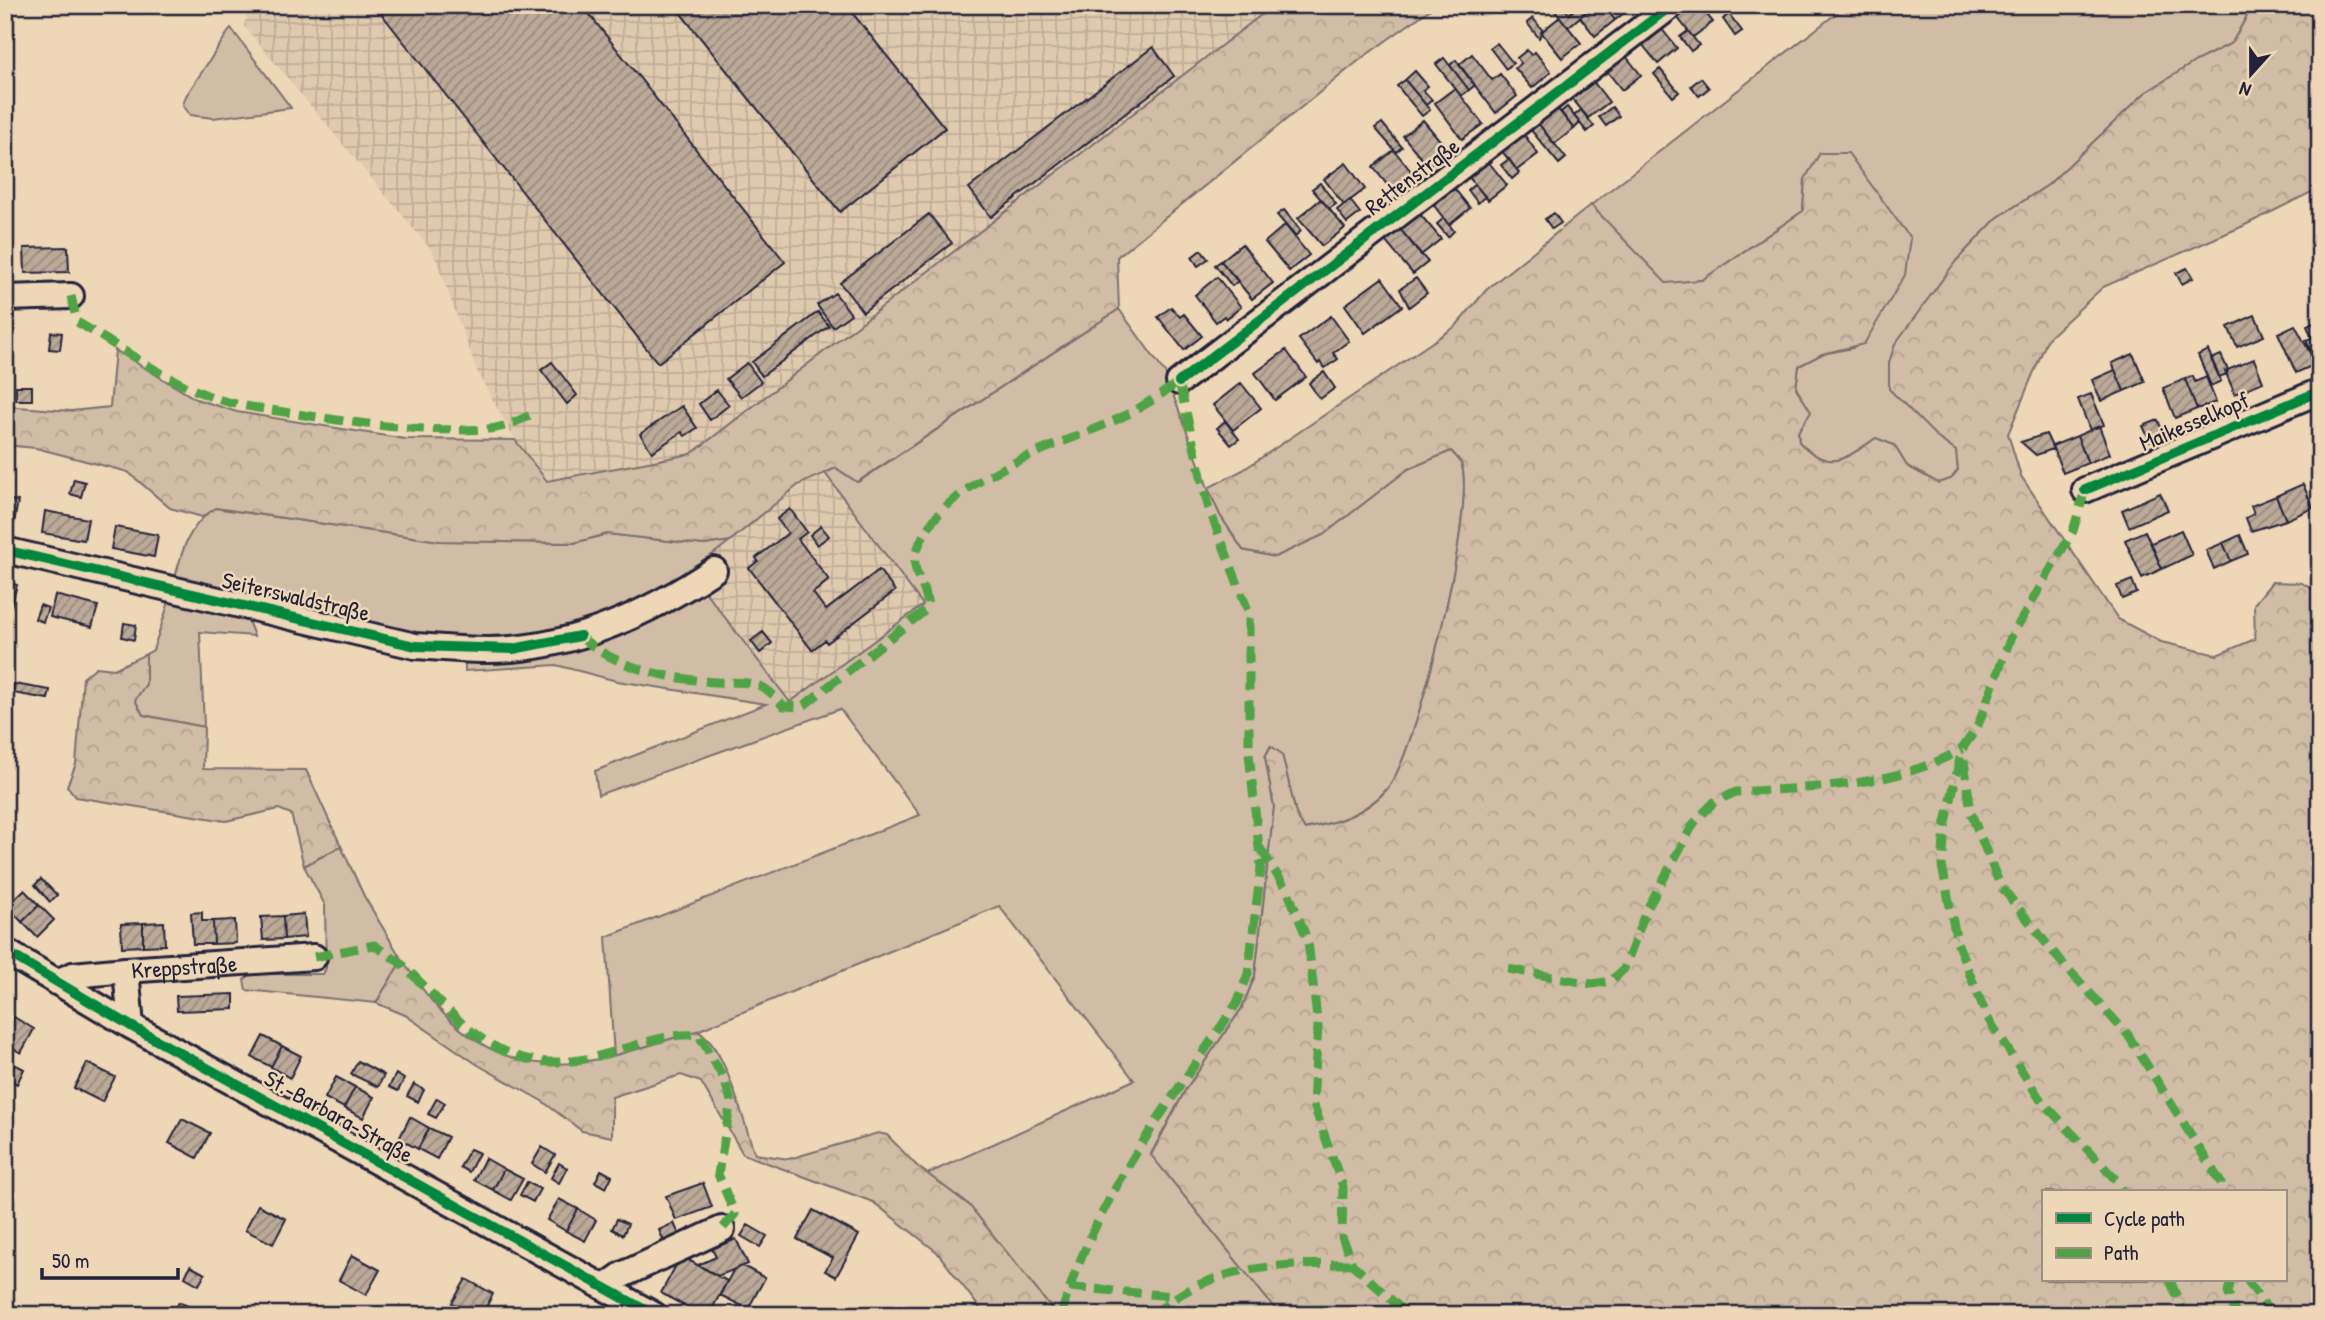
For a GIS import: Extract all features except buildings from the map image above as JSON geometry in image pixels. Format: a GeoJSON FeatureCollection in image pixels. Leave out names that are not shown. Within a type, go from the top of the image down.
{"type":"FeatureCollection","features":[{"type":"Feature","properties":{"kind":"street","name":"Rettenstraße"},"geometry":{"type":"LineString","coordinates":[[1179,382],[1672,5]]}},
{"type":"Feature","properties":{"kind":"street"},"geometry":{"type":"LineString","coordinates":[[5,298],[71,296]]}},
{"type":"Feature","properties":{"kind":"street","name":"Maikesselkopf"},"geometry":{"type":"LineString","coordinates":[[2085,490],[2320,391]]}},
{"type":"Feature","properties":{"kind":"street","name":"Seiterswaldstraße"},"geometry":{"type":"LineString","coordinates":[[5,550],[415,646],[513,649],[580,636],[644,611],[714,570]]}},
{"type":"Feature","properties":{"kind":"street","name":"St.-Barbara-Straße"},"geometry":{"type":"LineString","coordinates":[[5,951],[131,1026],[654,1315]]}},
{"type":"Feature","properties":{"kind":"street","name":"Kreppstraße"},"geometry":{"type":"LineString","coordinates":[[56,982],[73,975],[314,957]]}},
{"type":"Feature","properties":{"kind":"street"},"geometry":{"type":"LineString","coordinates":[[127,970],[131,1026]]}},
{"type":"Feature","properties":{"kind":"street"},"geometry":{"type":"LineString","coordinates":[[605,1287],[622,1275],[722,1229]]}},
{"type":"Feature","properties":{"kind":"shaded area"},"geometry":{"type":"Polygon","coordinates":[[[250,5],[1274,5],[691,454],[547,481],[515,440],[478,373],[433,252],[244,26],[250,5]]]}},
{"type":"Feature","properties":{"kind":"shaded area"},"geometry":{"type":"Polygon","coordinates":[[[825,473],[923,605],[790,702],[690,572],[798,485],[825,473]]]}},
{"type":"Feature","properties":{"kind":"green space"},"geometry":{"type":"Polygon","coordinates":[[[1274,5],[1436,5],[1362,58],[1117,257],[1119,309],[857,482],[836,468],[798,485],[730,541],[704,545],[607,534],[574,543],[440,541],[216,508],[202,517],[170,508],[128,472],[36,448],[5,445],[5,406],[71,411],[110,407],[115,350],[196,399],[237,412],[405,439],[515,440],[547,481],[691,454],[1274,5]]]}},
{"type":"Feature","properties":{"kind":"green space"},"geometry":{"type":"Polygon","coordinates":[[[1847,5],[2021,5],[2034,11],[2037,5],[2253,5],[2232,43],[2196,61],[2145,93],[2048,185],[1997,218],[1956,261],[1921,419],[1938,438],[1956,451],[1958,470],[1951,479],[1938,483],[1907,466],[1894,445],[1876,438],[1845,457],[1828,461],[1819,458],[1799,442],[1798,432],[1810,412],[1796,388],[1799,366],[1822,354],[1853,348],[1805,179],[1803,211],[1702,280],[1666,284],[1591,205],[1847,5]]]}},
{"type":"Feature","properties":{"kind":"green space"},"geometry":{"type":"Polygon","coordinates":[[[2253,5],[2320,5],[2320,188],[2241,227],[2103,287],[2048,338],[2008,434],[2021,476],[2118,619],[2161,642],[2217,655],[2255,639],[2254,604],[2272,582],[2302,583],[2320,594],[2320,1315],[1280,1315],[1151,1155],[1186,1089],[1242,1008],[1255,976],[1274,807],[1265,757],[1271,746],[1282,754],[1296,814],[1304,829],[1328,824],[1361,811],[1388,788],[1414,728],[1442,627],[1461,526],[1464,487],[1461,463],[1451,451],[1408,469],[1323,535],[1275,557],[1243,550],[1220,515],[1208,488],[1243,470],[1456,326],[1487,289],[1591,205],[1666,283],[1702,280],[1803,211],[1805,179],[1820,153],[1848,153],[1910,238],[1905,275],[1864,344],[1822,354],[1799,366],[1796,388],[1811,412],[1798,432],[1799,442],[1820,458],[1837,460],[1876,438],[1894,445],[1907,466],[1938,483],[1951,479],[1958,470],[1956,451],[1938,438],[1889,389],[1889,363],[1895,344],[1956,261],[1997,218],[2048,185],[2145,93],[2196,61],[2232,43],[2253,5]]]}},
{"type":"Feature","properties":{"kind":"green space"},"geometry":{"type":"Polygon","coordinates":[[[231,28],[291,108],[213,118],[190,115],[183,105],[186,96],[231,28]]]}},
{"type":"Feature","properties":{"kind":"green space"},"geometry":{"type":"Polygon","coordinates":[[[1119,309],[1165,373],[1208,488],[1220,515],[1243,550],[1275,557],[1323,535],[1408,469],[1451,451],[1461,463],[1464,487],[1453,574],[1428,680],[1400,765],[1388,788],[1370,805],[1328,824],[1304,829],[1296,814],[1282,755],[1270,747],[1265,757],[1274,807],[1255,976],[1242,1008],[1186,1089],[1151,1154],[1280,1315],[1073,1315],[1069,1311],[1055,1313],[969,1205],[927,1174],[1134,1080],[999,906],[697,1031],[614,1056],[606,937],[920,815],[840,709],[598,795],[595,771],[766,704],[617,681],[556,665],[465,671],[464,643],[245,613],[254,636],[200,632],[204,727],[143,715],[135,700],[146,684],[146,654],[153,650],[184,548],[195,526],[215,508],[440,541],[574,543],[607,534],[704,545],[730,541],[690,572],[790,702],[923,605],[825,473],[835,468],[858,482],[1119,309]]]}},
{"type":"Feature","properties":{"kind":"green space"},"geometry":{"type":"Polygon","coordinates":[[[146,654],[146,684],[135,700],[143,715],[204,727],[203,769],[306,770],[341,846],[304,866],[291,814],[279,809],[226,821],[76,797],[67,786],[76,764],[83,678],[96,667],[114,669],[146,654]]]}},
{"type":"Feature","properties":{"kind":"green space"},"geometry":{"type":"Polygon","coordinates":[[[341,846],[364,896],[402,960],[376,1003],[246,990],[244,980],[251,974],[323,974],[326,968],[325,905],[304,866],[341,846]]]}},
{"type":"Feature","properties":{"kind":"green space"},"geometry":{"type":"Polygon","coordinates":[[[402,960],[438,1008],[469,1035],[499,1053],[530,1062],[561,1064],[593,1060],[697,1031],[717,1051],[725,1067],[755,1154],[789,1159],[878,1133],[887,1135],[917,1166],[969,1205],[1055,1313],[1069,1311],[1070,1315],[985,1315],[937,1252],[873,1202],[743,1154],[701,1082],[681,1075],[612,1097],[612,1137],[582,1131],[542,1101],[478,1065],[405,1015],[376,1003],[402,960]]]}},
{"type":"Feature","properties":{"kind":"marked path"},"geometry":{"type":"LineString","coordinates":[[71,296],[77,322],[177,382],[231,403],[364,424],[438,430],[493,428],[511,424],[533,414]]}},
{"type":"Feature","properties":{"kind":"marked path"},"geometry":{"type":"LineString","coordinates":[[580,636],[610,657],[643,670],[697,680],[758,685],[783,706],[802,707],[927,609],[926,595],[916,569],[916,554],[928,527],[948,504],[1004,468],[1124,416],[1179,382],[1208,506],[1249,613],[1249,753],[1261,867],[1248,974],[1237,1003],[1161,1115],[1114,1191],[1076,1272],[1061,1315]]}},
{"type":"Feature","properties":{"kind":"marked path"},"geometry":{"type":"LineString","coordinates":[[2085,490],[2073,531],[2011,637],[1977,728],[1962,749],[1945,827],[1942,866],[1957,942],[1987,1017],[2040,1099],[2117,1181],[2122,1190]]}},
{"type":"Feature","properties":{"kind":"marked path"},"geometry":{"type":"LineString","coordinates":[[1508,969],[1592,984],[1611,981],[1624,969],[1646,911],[1694,823],[1714,802],[1736,792],[1823,786],[1881,778],[1936,762],[1962,749]]}},
{"type":"Feature","properties":{"kind":"marked path"},"geometry":{"type":"LineString","coordinates":[[1964,760],[1971,813],[2000,885],[2058,958],[2128,1035],[2221,1183],[2221,1190]]}},
{"type":"Feature","properties":{"kind":"marked path"},"geometry":{"type":"LineString","coordinates":[[1260,848],[1288,892],[1308,941],[1318,1027],[1313,1103],[1343,1187],[1342,1237],[1352,1264],[1408,1315]]}},
{"type":"Feature","properties":{"kind":"marked path"},"geometry":{"type":"LineString","coordinates":[[314,957],[374,945],[404,966],[482,1039],[525,1059],[550,1062],[579,1060],[654,1040],[699,1035],[724,1079],[731,1101],[718,1174],[735,1214],[722,1229]]}},
{"type":"Feature","properties":{"kind":"marked path"},"geometry":{"type":"LineString","coordinates":[[1154,1315],[1175,1298],[1222,1276],[1273,1267],[1352,1264]]}},
{"type":"Feature","properties":{"kind":"marked path"},"geometry":{"type":"LineString","coordinates":[[2171,1282],[2184,1315]]}},
{"type":"Feature","properties":{"kind":"marked path"},"geometry":{"type":"LineString","coordinates":[[2230,1282],[2228,1292],[2236,1315]]}},
{"type":"Feature","properties":{"kind":"marked path"},"geometry":{"type":"LineString","coordinates":[[2248,1282],[2272,1315]]}},
{"type":"Feature","properties":{"kind":"marked path"},"geometry":{"type":"LineString","coordinates":[[1069,1287],[1173,1296]]}},
{"type":"Feature","properties":{"kind":"cycle path"},"geometry":{"type":"LineString","coordinates":[[1179,382],[1672,5]]}},
{"type":"Feature","properties":{"kind":"cycle path"},"geometry":{"type":"LineString","coordinates":[[2085,490],[2320,391]]}},
{"type":"Feature","properties":{"kind":"cycle path"},"geometry":{"type":"LineString","coordinates":[[5,550],[415,646],[513,649],[580,636]]}},
{"type":"Feature","properties":{"kind":"cycle path"},"geometry":{"type":"LineString","coordinates":[[5,951],[131,1026],[654,1315]]}}]}
